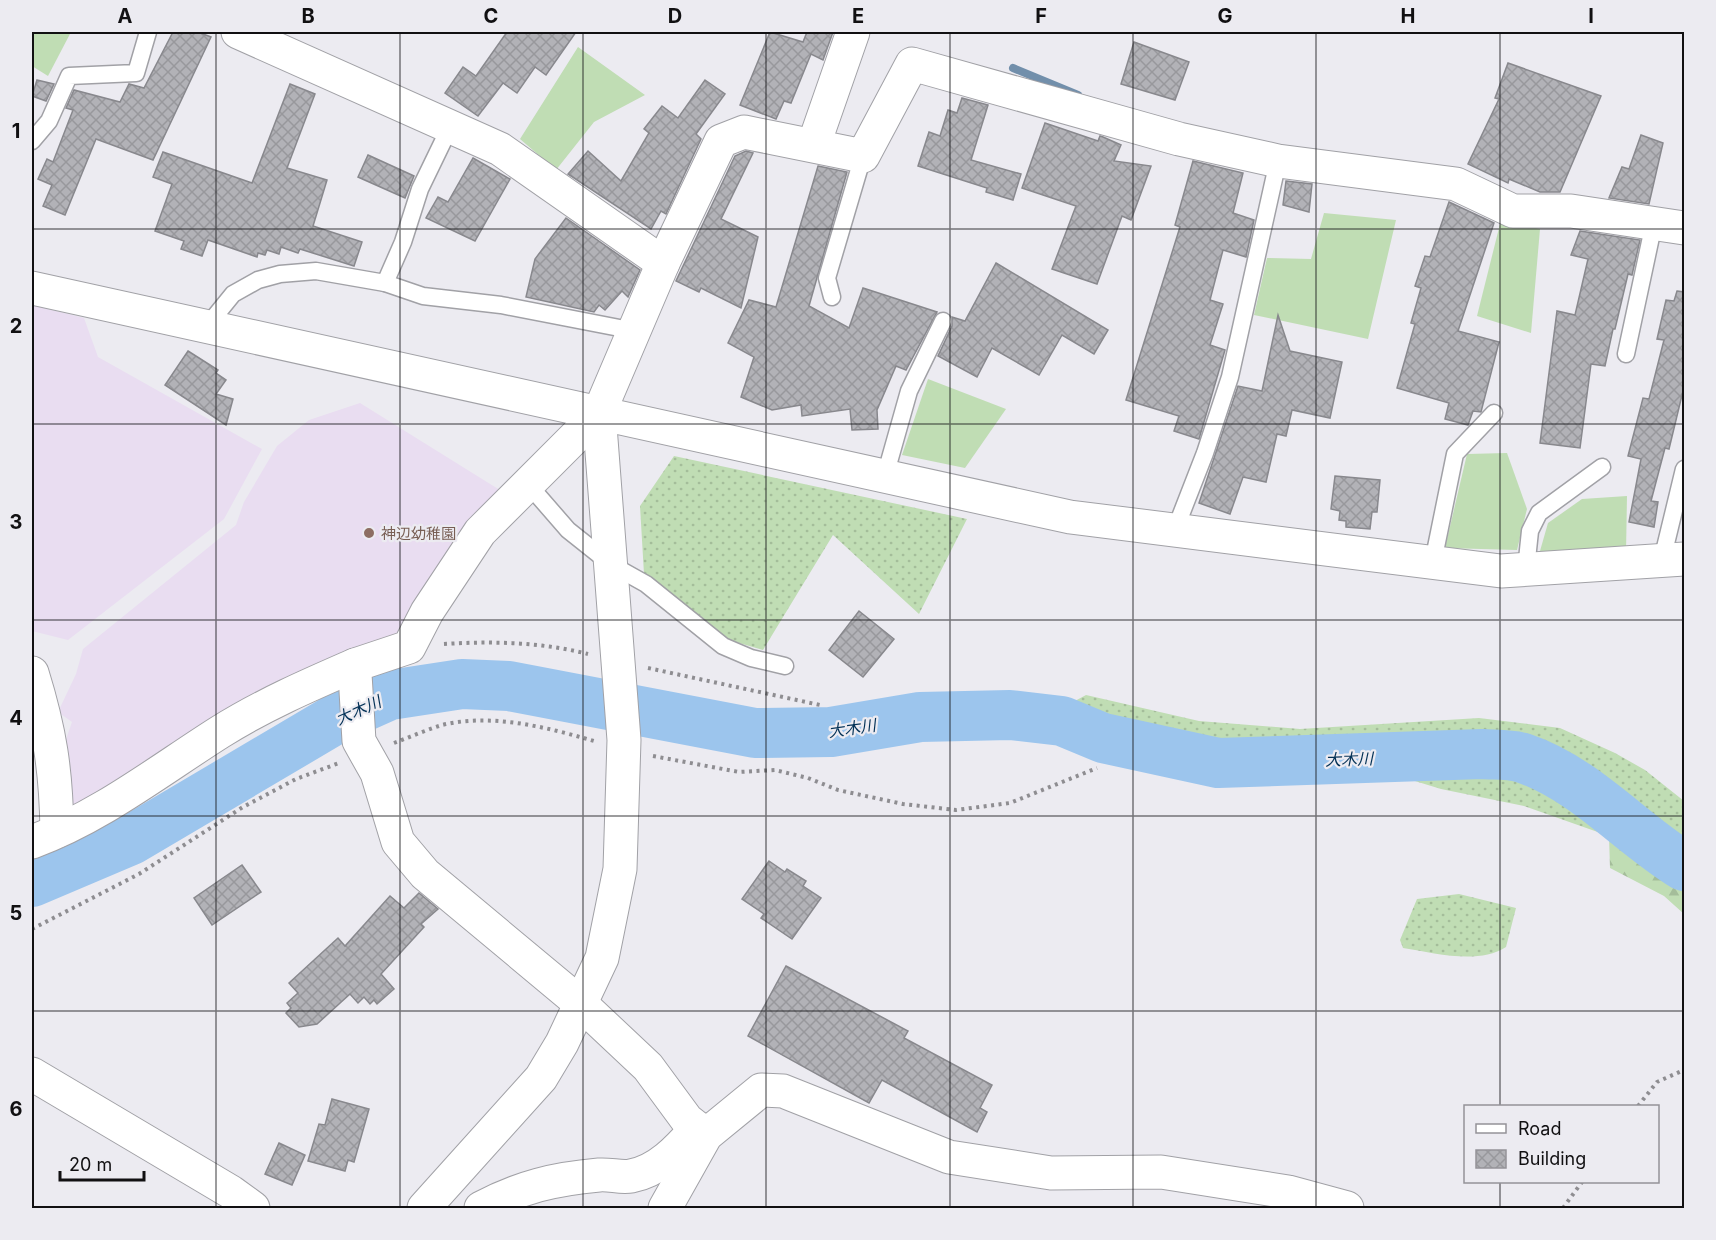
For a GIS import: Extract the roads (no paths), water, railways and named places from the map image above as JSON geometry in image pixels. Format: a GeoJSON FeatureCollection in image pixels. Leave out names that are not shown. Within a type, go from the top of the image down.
{"type":"FeatureCollection","features":[{"type":"Feature","properties":{"kind":"street"},"geometry":{"type":"LineString","coordinates":[[238,32],[500,149],[663,263]]}},
{"type":"Feature","properties":{"kind":"street"},"geometry":{"type":"LineString","coordinates":[[814,144],[854,32]]}},
{"type":"Feature","properties":{"kind":"street"},"geometry":{"type":"LineString","coordinates":[[44,836],[81,819],[268,705],[409,647],[427,612],[480,532],[599,413],[663,263],[721,141],[744,132],[814,144],[863,156],[912,64],[1179,139],[1278,162],[1456,184],[1513,211],[1571,211],[1669,226]]}},
{"type":"Feature","properties":{"kind":"street"},"geometry":{"type":"LineString","coordinates":[[32,288],[1071,517],[1501,571],[1673,559]]}},
{"type":"Feature","properties":{"kind":"street"},"geometry":{"type":"LineString","coordinates":[[424,1209],[541,1078],[581,1004],[602,958],[620,869],[624,745],[621,674],[599,413]]}},
{"type":"Feature","properties":{"kind":"street"},"geometry":{"type":"LineString","coordinates":[[355,669],[362,747],[377,773],[398,842],[425,874],[581,1004],[648,1067],[687,1120],[702,1131]]}},
{"type":"Feature","properties":{"kind":"street"},"geometry":{"type":"LineString","coordinates":[[32,673],[46,717],[56,771],[44,836]]}},
{"type":"Feature","properties":{"kind":"street"},"geometry":{"type":"LineString","coordinates":[[32,1074],[231,1192],[253,1209]]}},
{"type":"Feature","properties":{"kind":"street"},"geometry":{"type":"LineString","coordinates":[[481,1209],[526,1187],[558,1179],[602,1174],[631,1176],[655,1166],[761,1090],[783,1091],[950,1157],[1051,1173],[1161,1172],[1288,1192],[1347,1209]]}},
{"type":"Feature","properties":{"kind":"street"},"geometry":{"type":"LineString","coordinates":[[665,1209],[702,1131]]}},
{"type":"Feature","properties":{"kind":"lane"},"geometry":{"type":"LineString","coordinates":[[32,141],[49,121],[69,76],[136,73],[148,32]]}},
{"type":"Feature","properties":{"kind":"lane"},"geometry":{"type":"LineString","coordinates":[[385,283],[403,242],[420,189],[450,127]]}},
{"type":"Feature","properties":{"kind":"lane"},"geometry":{"type":"LineString","coordinates":[[832,297],[827,278],[863,156]]}},
{"type":"Feature","properties":{"kind":"lane"},"geometry":{"type":"LineString","coordinates":[[1175,530],[1205,453],[1230,377],[1278,162]]}},
{"type":"Feature","properties":{"kind":"lane"},"geometry":{"type":"LineString","coordinates":[[1626,354],[1669,226]]}},
{"type":"Feature","properties":{"kind":"lane"},"geometry":{"type":"LineString","coordinates":[[207,326],[233,294],[258,280],[280,273],[316,271],[385,283],[423,296],[501,305],[635,331]]}},
{"type":"Feature","properties":{"kind":"lane"},"geometry":{"type":"LineString","coordinates":[[885,476],[909,391],[943,321]]}},
{"type":"Feature","properties":{"kind":"lane"},"geometry":{"type":"LineString","coordinates":[[1433,562],[1455,454],[1494,413]]}},
{"type":"Feature","properties":{"kind":"lane"},"geometry":{"type":"LineString","coordinates":[[1526,569],[1530,531],[1539,513],[1602,467]]}},
{"type":"Feature","properties":{"kind":"lane"},"geometry":{"type":"LineString","coordinates":[[1673,559],[1684,469]]}},
{"type":"Feature","properties":{"kind":"lane"},"geometry":{"type":"LineString","coordinates":[[528,484],[568,530],[612,565],[646,584],[723,646],[750,658],[785,666]]}},
{"type":"Feature","properties":{"kind":"waterway"},"geometry":{"type":"LineString","coordinates":[[1013,68],[1078,95]]}},
{"type":"Feature","properties":{"kind":"waterway","name":"大木川"},"geometry":{"type":"LineString","coordinates":[[32,882],[131,840],[334,720],[390,695],[462,684],[509,686],[755,733],[831,732],[920,717],[1010,715],[1062,721],[1103,738],[1218,763],[1482,754],[1513,756],[1546,767],[1567,779],[1684,866]]}},
{"type":"Feature","properties":{"kind":"place","name":"神辺幼稚園"},"geometry":{"type":"Point","coordinates":[369,533]}}]}
